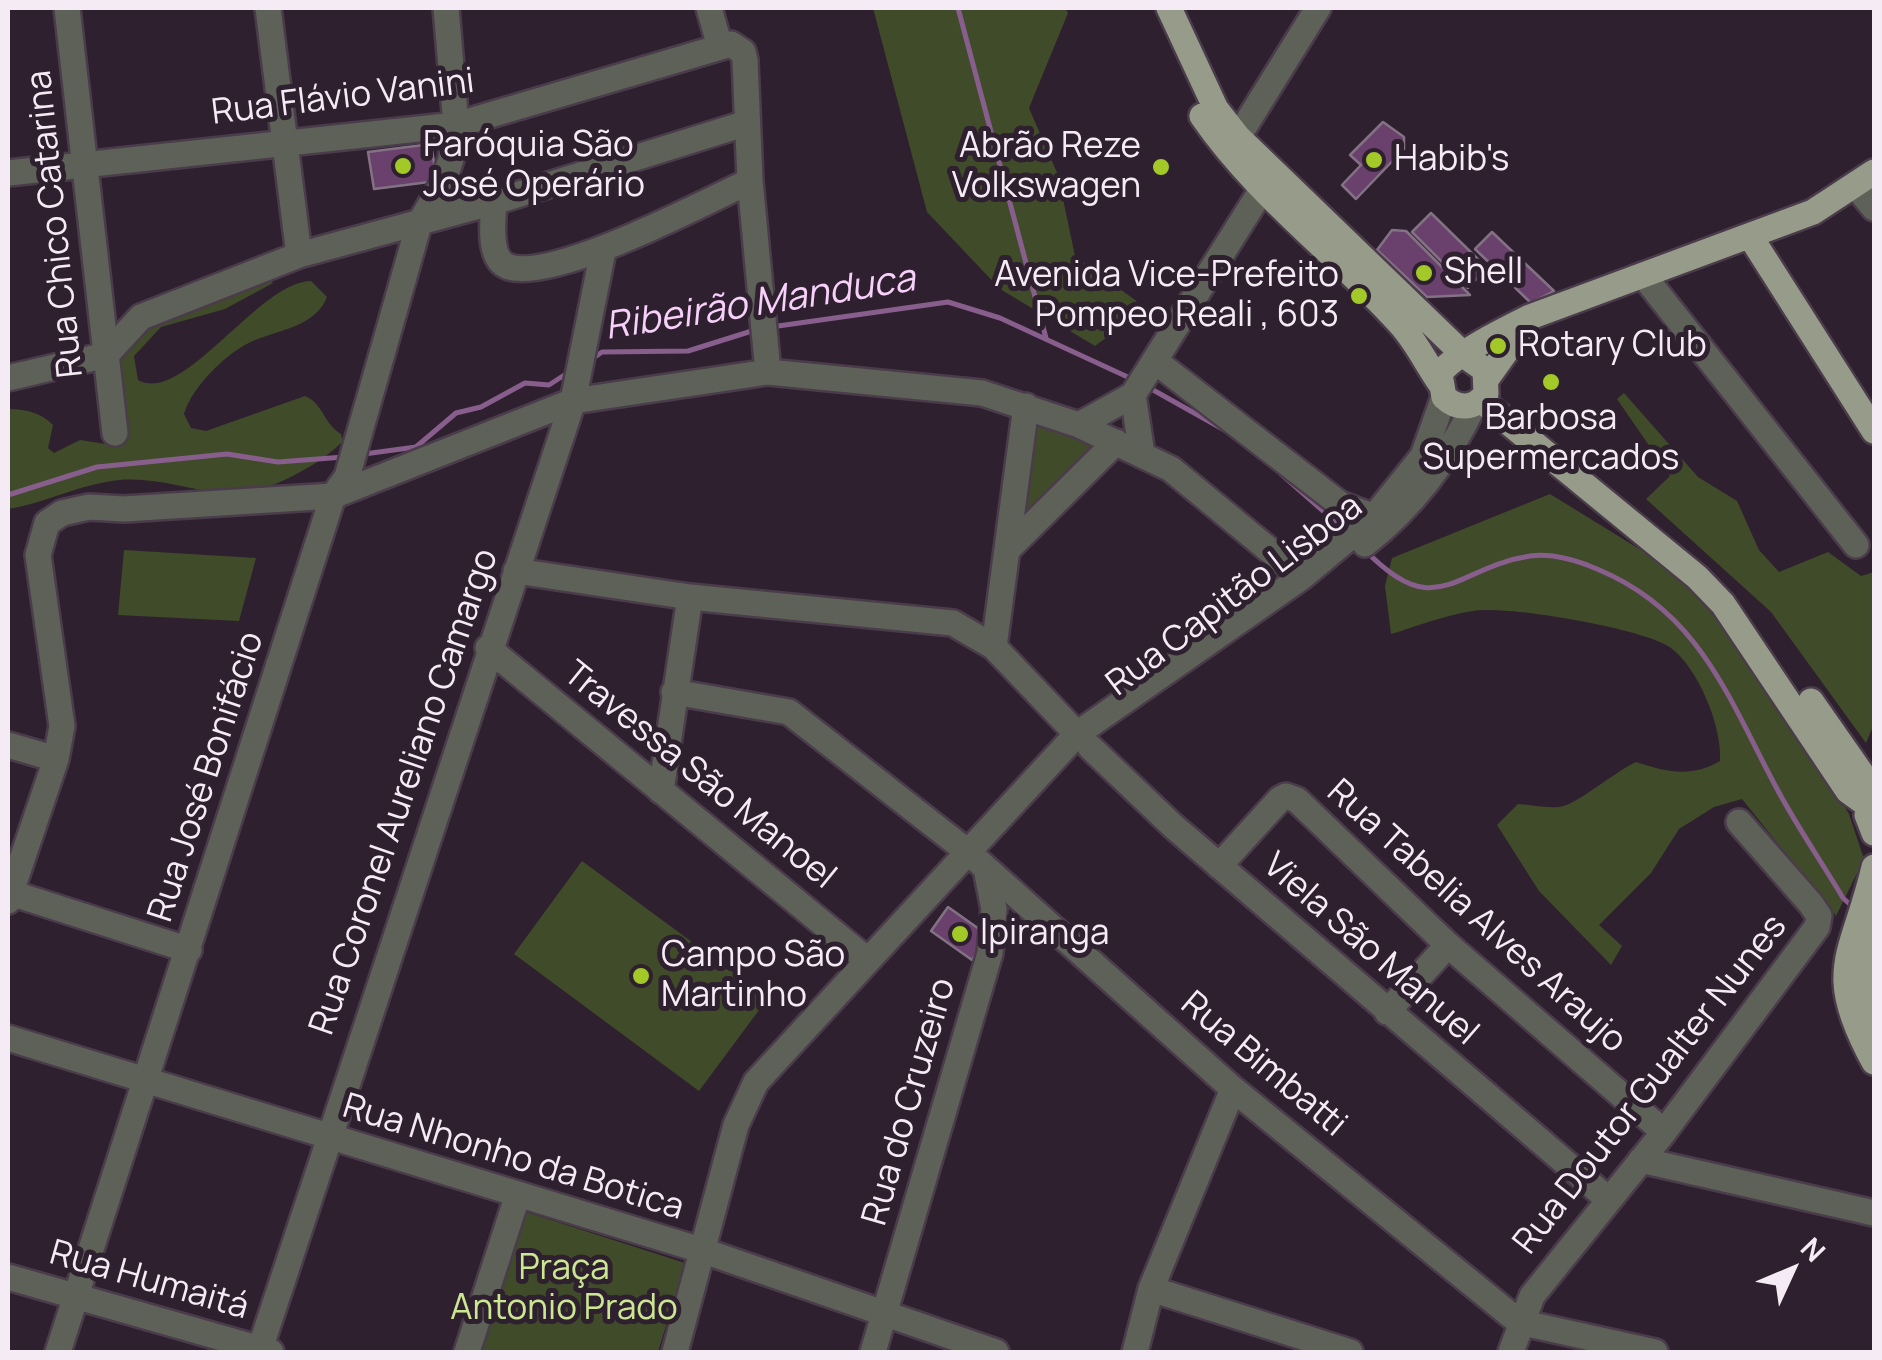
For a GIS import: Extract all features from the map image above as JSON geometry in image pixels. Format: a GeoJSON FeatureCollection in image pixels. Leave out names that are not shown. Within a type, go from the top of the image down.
{"type":"FeatureCollection","features":[{"type":"Feature","properties":{"kind":"main road"},"geometry":{"type":"LineString","coordinates":[[1151,8],[1201,115],[1222,146],[1403,327],[1441,390],[1458,406],[1483,392],[1530,317]]}},
{"type":"Feature","properties":{"kind":"main road"},"geometry":{"type":"LineString","coordinates":[[1169,8],[1216,109],[1238,136],[1465,356],[1480,363],[1483,392],[1710,590],[1748,637],[1848,791],[1873,798]]}},
{"type":"Feature","properties":{"kind":"main road"},"geometry":{"type":"LineString","coordinates":[[1441,390],[1450,361],[1530,317],[1813,212],[1865,178]]}},
{"type":"Feature","properties":{"kind":"main road"},"geometry":{"type":"LineString","coordinates":[[1750,236],[1874,430]]}},
{"type":"Feature","properties":{"kind":"main road"},"geometry":{"type":"LineString","coordinates":[[1483,392],[1724,582],[1862,761],[1873,798],[1867,820],[1874,832]]}},
{"type":"Feature","properties":{"kind":"main road"},"geometry":{"type":"LineString","coordinates":[[1874,866],[1868,894],[1864,977],[1874,1020]]}},
{"type":"Feature","properties":{"kind":"main road"},"geometry":{"type":"LineString","coordinates":[[1866,928],[1845,955],[1843,986],[1852,1022],[1874,1062]]}},
{"type":"Feature","properties":{"kind":"street","name":"Rua Chico Catarina"},"geometry":{"type":"LineString","coordinates":[[67,8],[115,433]]}},
{"type":"Feature","properties":{"kind":"street"},"geometry":{"type":"LineString","coordinates":[[268,8],[299,255]]}},
{"type":"Feature","properties":{"kind":"street","name":"Rua José Bonifácio"},"geometry":{"type":"LineString","coordinates":[[58,1352],[340,486],[419,224],[443,183],[456,125],[446,8]]}},
{"type":"Feature","properties":{"kind":"street"},"geometry":{"type":"LineString","coordinates":[[709,8],[729,47],[745,60],[750,181],[768,372]]}},
{"type":"Feature","properties":{"kind":"street"},"geometry":{"type":"LineString","coordinates":[[1238,136],[1318,8]]}},
{"type":"Feature","properties":{"kind":"street","name":"Rua Flávio Vanini"},"geometry":{"type":"LineString","coordinates":[[8,173],[456,125],[729,47]]}},
{"type":"Feature","properties":{"kind":"street"},"geometry":{"type":"LineString","coordinates":[[8,378],[106,355],[141,317],[299,255],[494,202],[746,123]]}},
{"type":"Feature","properties":{"kind":"street"},"geometry":{"type":"LineString","coordinates":[[1865,178],[1874,208]]}},
{"type":"Feature","properties":{"kind":"street"},"geometry":{"type":"LineString","coordinates":[[494,202],[495,247],[509,267],[603,251],[750,181]]}},
{"type":"Feature","properties":{"kind":"street"},"geometry":{"type":"LineString","coordinates":[[1079,425],[1143,380],[1262,188]]}},
{"type":"Feature","properties":{"kind":"street","name":"Rua Coronel Aureliano Camargo"},"geometry":{"type":"LineString","coordinates":[[263,1352],[326,1139],[576,389],[603,251]]}},
{"type":"Feature","properties":{"kind":"street"},"geometry":{"type":"LineString","coordinates":[[1642,275],[1856,545]]}},
{"type":"Feature","properties":{"kind":"street"},"geometry":{"type":"LineString","coordinates":[[189,950],[8,895],[56,758],[62,726],[38,555],[47,523],[62,512],[340,486],[576,389],[768,372],[925,385],[1026,406],[1079,425],[1142,454],[1207,494],[1302,578]]}},
{"type":"Feature","properties":{"kind":"street"},"geometry":{"type":"LineString","coordinates":[[1142,454],[1143,380]]}},
{"type":"Feature","properties":{"kind":"street"},"geometry":{"type":"LineString","coordinates":[[1143,380],[1340,504],[1368,529]]}},
{"type":"Feature","properties":{"kind":"street","name":"Rua Capitão Lisboa"},"geometry":{"type":"LineString","coordinates":[[1084,740],[1338,558],[1368,529],[1423,456],[1441,390]]}},
{"type":"Feature","properties":{"kind":"street","name":"Rua Capitão Lisboa"},"geometry":{"type":"LineString","coordinates":[[1368,529],[1412,502],[1450,452],[1483,392]]}},
{"type":"Feature","properties":{"kind":"street"},"geometry":{"type":"LineString","coordinates":[[994,647],[1026,406]]}},
{"type":"Feature","properties":{"kind":"street"},"geometry":{"type":"LineString","coordinates":[[1008,549],[1116,442]]}},
{"type":"Feature","properties":{"kind":"street","name":"Rua Capitão Lisboa"},"geometry":{"type":"LineString","coordinates":[[675,1352],[736,1125],[756,1082],[866,959],[976,861],[1005,813],[1084,740],[1302,578],[1338,558]]}},
{"type":"Feature","properties":{"kind":"street","name":"Viela São Manuel"},"geometry":{"type":"LineString","coordinates":[[516,571],[690,597],[953,623],[994,647],[1084,740],[1219,866],[1609,1200]]}},
{"type":"Feature","properties":{"kind":"street"},"geometry":{"type":"LineString","coordinates":[[662,791],[690,597]]}},
{"type":"Feature","properties":{"kind":"street","name":"Travessa São Manoel"},"geometry":{"type":"LineString","coordinates":[[488,648],[866,959]]}},
{"type":"Feature","properties":{"kind":"street","name":"Rua Bimbatti"},"geometry":{"type":"LineString","coordinates":[[674,692],[790,712],[976,861],[1233,1089],[1520,1322]]}},
{"type":"Feature","properties":{"kind":"street"},"geometry":{"type":"LineString","coordinates":[[8,745],[56,758]]}},
{"type":"Feature","properties":{"kind":"street","name":"Rua Tabelia Alves Araujo"},"geometry":{"type":"LineString","coordinates":[[1219,866],[1286,796],[1297,800],[1448,946],[1664,1132]]}},
{"type":"Feature","properties":{"kind":"street","name":"Rua Doutor Gualter Nunes"},"geometry":{"type":"LineString","coordinates":[[1511,1352],[1532,1296],[1664,1132],[1817,927],[1818,916],[1812,904],[1740,822]]}},
{"type":"Feature","properties":{"kind":"street","name":"Rua do Cruzeiro"},"geometry":{"type":"LineString","coordinates":[[873,1352],[990,953],[994,909],[976,861]]}},
{"type":"Feature","properties":{"kind":"street"},"geometry":{"type":"LineString","coordinates":[[1388,1012],[1448,946]]}},
{"type":"Feature","properties":{"kind":"street","name":"Rua Nhonho da Botica"},"geometry":{"type":"LineString","coordinates":[[8,1038],[326,1139],[704,1251],[996,1352]]}},
{"type":"Feature","properties":{"kind":"street"},"geometry":{"type":"LineString","coordinates":[[1134,1352],[1151,1289],[1233,1089]]}},
{"type":"Feature","properties":{"kind":"street"},"geometry":{"type":"LineString","coordinates":[[1641,1160],[1874,1213]]}},
{"type":"Feature","properties":{"kind":"street"},"geometry":{"type":"LineString","coordinates":[[467,1352],[518,1194]]}},
{"type":"Feature","properties":{"kind":"street","name":"Rua Humaitá"},"geometry":{"type":"LineString","coordinates":[[8,1277],[263,1352]]}},
{"type":"Feature","properties":{"kind":"street"},"geometry":{"type":"LineString","coordinates":[[1151,1289],[1346,1352]]}},
{"type":"Feature","properties":{"kind":"street"},"geometry":{"type":"LineString","coordinates":[[1520,1322],[1655,1352]]}},
{"type":"Feature","properties":{"kind":"green space"},"geometry":{"type":"Polygon","coordinates":[[[873,8],[1065,8],[1068,13],[1029,108],[1058,175],[1075,256],[1146,308],[1095,346],[1000,289],[927,212],[873,8]]]}},
{"type":"Feature","properties":{"kind":"green space"},"geometry":{"type":"Polygon","coordinates":[[[267,276],[273,283],[225,309],[161,327],[134,356],[138,380],[156,383],[177,376],[268,300],[290,286],[311,281],[327,297],[320,308],[301,324],[251,342],[232,354],[199,386],[184,414],[191,428],[206,431],[305,396],[316,403],[341,434],[343,441],[333,450],[289,478],[240,494],[146,480],[119,480],[8,509],[8,409],[32,412],[53,425],[48,448],[54,453],[80,440],[112,445],[118,424],[112,362],[148,327],[267,276]]]}},
{"type":"Feature","properties":{"kind":"green space"},"geometry":{"type":"Polygon","coordinates":[[[1624,393],[1698,477],[1737,501],[1759,550],[1779,572],[1828,552],[1861,576],[1874,572],[1874,724],[1866,743],[1771,612],[1646,499],[1670,476],[1617,399],[1624,393]]]}},
{"type":"Feature","properties":{"kind":"green space"},"geometry":{"type":"Polygon","coordinates":[[[1035,417],[1099,444],[1021,519],[1035,417]]]}},
{"type":"Feature","properties":{"kind":"green space"},"geometry":{"type":"Polygon","coordinates":[[[1550,494],[1667,566],[1698,594],[1821,765],[1849,814],[1864,859],[1836,916],[1742,799],[1714,807],[1679,829],[1651,873],[1599,925],[1622,946],[1611,965],[1539,891],[1497,825],[1518,804],[1567,805],[1636,762],[1679,772],[1699,770],[1720,761],[1713,715],[1698,682],[1679,655],[1653,639],[1572,620],[1490,610],[1452,615],[1391,634],[1385,586],[1392,558],[1550,494]]]}},
{"type":"Feature","properties":{"kind":"green space"},"geometry":{"type":"Polygon","coordinates":[[[124,550],[256,558],[239,621],[118,615],[124,550]]]}},
{"type":"Feature","properties":{"kind":"green space","name":"Campo São Martinho"},"geometry":{"type":"Polygon","coordinates":[[[582,861],[768,998],[699,1091],[514,954],[582,861]]]}},
{"type":"Feature","properties":{"kind":"green space","name":"Praça Antonio Prado"},"geometry":{"type":"Polygon","coordinates":[[[523,1211],[685,1263],[658,1352],[479,1352],[523,1211]]]}},
{"type":"Feature","properties":{"kind":"building","name":"Habib's"},"geometry":{"type":"Polygon","coordinates":[[[1383,122],[1404,137],[1404,149],[1356,199],[1342,185],[1361,165],[1350,155],[1383,122]]]}},
{"type":"Feature","properties":{"kind":"building","name":"Paróquia São José Operário"},"geometry":{"type":"Polygon","coordinates":[[[431,144],[437,181],[374,189],[368,152],[431,144]]]}},
{"type":"Feature","properties":{"kind":"building","name":"Shell"},"geometry":{"type":"Polygon","coordinates":[[[1431,213],[1487,268],[1468,288],[1412,232],[1431,213]]]}},
{"type":"Feature","properties":{"kind":"building","name":"Shell"},"geometry":{"type":"Polygon","coordinates":[[[1392,230],[1406,231],[1470,295],[1427,297],[1377,250],[1392,230]]]}},
{"type":"Feature","properties":{"kind":"building"},"geometry":{"type":"Polygon","coordinates":[[[1492,232],[1554,291],[1531,303],[1475,249],[1492,232]]]}},
{"type":"Feature","properties":{"kind":"building","name":"Ipiranga"},"geometry":{"type":"Polygon","coordinates":[[[948,907],[989,936],[972,960],[931,931],[948,907]]]}},
{"type":"Feature","properties":{"kind":"waterway"},"geometry":{"type":"LineString","coordinates":[[958,8],[1046,338]]}},
{"type":"Feature","properties":{"kind":"waterway","name":"Ribeirão Manduca"},"geometry":{"type":"LineString","coordinates":[[771,327],[948,302],[1000,318],[1132,379]]}},
{"type":"Feature","properties":{"kind":"waterway","name":"Ribeirão Manduca"},"geometry":{"type":"LineString","coordinates":[[592,359],[602,352],[688,351],[755,330]]}},
{"type":"Feature","properties":{"kind":"waterway","name":"Ribeirão Manduca"},"geometry":{"type":"LineString","coordinates":[[364,454],[416,447],[456,413],[481,407],[525,383],[549,385],[569,372]]}},
{"type":"Feature","properties":{"kind":"waterway","name":"Ribeirão Manduca"},"geometry":{"type":"LineString","coordinates":[[1146,386],[1228,432]]}},
{"type":"Feature","properties":{"kind":"waterway","name":"Ribeirão Manduca"},"geometry":{"type":"LineString","coordinates":[[8,495],[97,467],[227,454],[278,462],[344,457]]}},
{"type":"Feature","properties":{"kind":"waterway","name":"Ribeirão Manduca"},"geometry":{"type":"LineString","coordinates":[[1280,473],[1347,532]]}},
{"type":"Feature","properties":{"kind":"waterway","name":"Ribeirão Manduca"},"geometry":{"type":"LineString","coordinates":[[1365,550],[1390,572],[1411,584],[1429,588],[1530,556],[1564,558],[1632,587],[1661,608],[1707,660],[1792,815],[1843,898],[1855,909]]}},
{"type":"Feature","properties":{"kind":"place","name":"Habib's"},"geometry":{"type":"Point","coordinates":[1374,160]}},
{"type":"Feature","properties":{"kind":"place","name":"Paróquia São José Operário"},"geometry":{"type":"Point","coordinates":[403,166]}},
{"type":"Feature","properties":{"kind":"place","name":"Abrão Reze Volkswagen"},"geometry":{"type":"Point","coordinates":[1161,167]}},
{"type":"Feature","properties":{"kind":"place","name":"Shell"},"geometry":{"type":"Point","coordinates":[1424,273]}},
{"type":"Feature","properties":{"kind":"place","name":"Avenida Vice-Prefeito Pompeo Reali , 603"},"geometry":{"type":"Point","coordinates":[1359,296]}},
{"type":"Feature","properties":{"kind":"place","name":"Rotary Club"},"geometry":{"type":"Point","coordinates":[1498,346]}},
{"type":"Feature","properties":{"kind":"place","name":"Barbosa Supermercados"},"geometry":{"type":"Point","coordinates":[1551,382]}},
{"type":"Feature","properties":{"kind":"place","name":"Ipiranga"},"geometry":{"type":"Point","coordinates":[960,934]}},
{"type":"Feature","properties":{"kind":"place","name":"Campo São Martinho"},"geometry":{"type":"Point","coordinates":[641,976]}}]}
